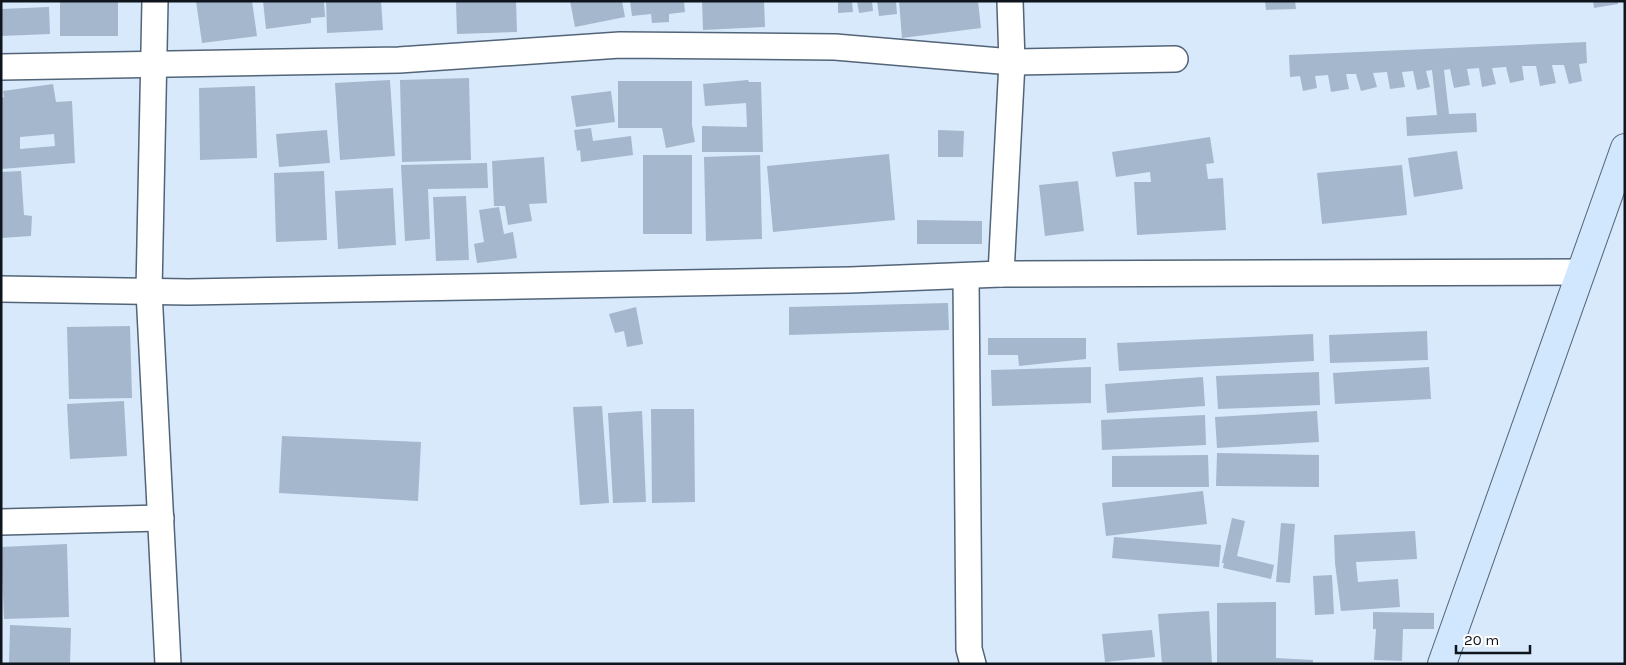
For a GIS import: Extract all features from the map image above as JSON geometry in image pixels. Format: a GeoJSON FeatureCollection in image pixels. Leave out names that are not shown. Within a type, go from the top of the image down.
{"type":"FeatureCollection","features":[{"type":"Feature","properties":{"kind":"street"},"geometry":{"type":"LineString","coordinates":[[155,1],[149,290],[168,664]]}},
{"type":"Feature","properties":{"kind":"street"},"geometry":{"type":"LineString","coordinates":[[1001,274],[1012,62],[1010,1]]}},
{"type":"Feature","properties":{"kind":"street"},"geometry":{"type":"LineString","coordinates":[[1,67],[399,60],[620,45],[835,46],[1012,62],[1175,58]]}},
{"type":"Feature","properties":{"kind":"street"},"geometry":{"type":"LineString","coordinates":[[1442,664],[1625,148]]}},
{"type":"Feature","properties":{"kind":"street"},"geometry":{"type":"LineString","coordinates":[[1,289],[188,292],[850,280],[1001,274],[1580,272]]}},
{"type":"Feature","properties":{"kind":"street"},"geometry":{"type":"LineString","coordinates":[[966,276],[969,650],[973,664]]}},
{"type":"Feature","properties":{"kind":"street"},"geometry":{"type":"LineString","coordinates":[[1,522],[161,518]]}},
{"type":"Feature","properties":{"kind":"building"},"geometry":{"type":"Polygon","coordinates":[[[60,1],[118,1],[118,36],[60,36],[60,1]]]}},
{"type":"Feature","properties":{"kind":"building"},"geometry":{"type":"Polygon","coordinates":[[[196,1],[252,1],[257,36],[202,43],[196,1]]]}},
{"type":"Feature","properties":{"kind":"building"},"geometry":{"type":"Polygon","coordinates":[[[263,1],[324,1],[325,17],[311,18],[311,23],[266,29],[263,1]]]}},
{"type":"Feature","properties":{"kind":"building"},"geometry":{"type":"Polygon","coordinates":[[[326,1],[381,1],[383,30],[327,33],[326,1]]]}},
{"type":"Feature","properties":{"kind":"building"},"geometry":{"type":"Polygon","coordinates":[[[456,1],[516,1],[517,32],[457,34],[456,1]]]}},
{"type":"Feature","properties":{"kind":"building"},"geometry":{"type":"Polygon","coordinates":[[[570,1],[622,1],[625,17],[575,27],[570,1]]]}},
{"type":"Feature","properties":{"kind":"building"},"geometry":{"type":"Polygon","coordinates":[[[630,1],[684,1],[685,12],[669,14],[669,22],[652,23],[651,14],[632,16],[630,1]]]}},
{"type":"Feature","properties":{"kind":"building"},"geometry":{"type":"Polygon","coordinates":[[[702,1],[764,1],[765,27],[703,30],[702,1]]]}},
{"type":"Feature","properties":{"kind":"building"},"geometry":{"type":"Polygon","coordinates":[[[838,1],[852,1],[853,12],[838,13],[838,1]]]}},
{"type":"Feature","properties":{"kind":"building"},"geometry":{"type":"Polygon","coordinates":[[[857,1],[872,1],[873,11],[859,13],[857,1]]]}},
{"type":"Feature","properties":{"kind":"building"},"geometry":{"type":"Polygon","coordinates":[[[877,1],[896,1],[897,14],[879,16],[877,1]]]}},
{"type":"Feature","properties":{"kind":"building"},"geometry":{"type":"Polygon","coordinates":[[[899,1],[978,1],[981,28],[902,38],[899,1]]]}},
{"type":"Feature","properties":{"kind":"building"},"geometry":{"type":"Polygon","coordinates":[[[1265,1],[1295,1],[1296,9],[1266,10],[1265,1]]]}},
{"type":"Feature","properties":{"kind":"building"},"geometry":{"type":"Polygon","coordinates":[[[1593,1],[1618,1],[1618,4],[1594,8],[1593,1]]]}},
{"type":"Feature","properties":{"kind":"building"},"geometry":{"type":"Polygon","coordinates":[[[49,7],[50,34],[1,36],[1,9],[49,7]]]}},
{"type":"Feature","properties":{"kind":"building"},"geometry":{"type":"Polygon","coordinates":[[[1586,42],[1587,63],[1579,64],[1582,81],[1569,84],[1564,65],[1552,65],[1556,83],[1540,86],[1536,66],[1522,66],[1524,80],[1510,83],[1506,67],[1492,68],[1496,84],[1482,87],[1479,68],[1467,69],[1470,85],[1454,88],[1450,69],[1444,70],[1449,114],[1476,113],[1477,132],[1407,136],[1406,117],[1437,115],[1432,70],[1426,71],[1430,87],[1417,90],[1413,71],[1402,72],[1405,87],[1390,89],[1387,72],[1373,73],[1377,87],[1361,91],[1356,74],[1346,74],[1349,89],[1331,92],[1328,75],[1315,76],[1317,88],[1303,91],[1300,76],[1290,77],[1289,55],[1586,42]]]}},
{"type":"Feature","properties":{"kind":"building"},"geometry":{"type":"Polygon","coordinates":[[[469,78],[471,160],[402,162],[400,80],[469,78]]]}},
{"type":"Feature","properties":{"kind":"building"},"geometry":{"type":"Polygon","coordinates":[[[390,80],[395,156],[340,160],[335,83],[390,80]]]}},
{"type":"Feature","properties":{"kind":"building"},"geometry":{"type":"Polygon","coordinates":[[[748,80],[749,82],[761,82],[763,152],[702,152],[702,126],[747,127],[746,103],[705,106],[703,84],[748,80]]]}},
{"type":"Feature","properties":{"kind":"building"},"geometry":{"type":"Polygon","coordinates":[[[618,81],[692,81],[692,125],[695,142],[666,148],[662,128],[618,128],[618,81]]]}},
{"type":"Feature","properties":{"kind":"building"},"geometry":{"type":"Polygon","coordinates":[[[53,84],[56,102],[72,101],[75,163],[1,169],[1,98],[4,97],[3,91],[53,84]],[[54,134],[20,137],[20,149],[55,146],[54,134]]]}},
{"type":"Feature","properties":{"kind":"building"},"geometry":{"type":"Polygon","coordinates":[[[255,86],[257,158],[200,160],[199,88],[255,86]]]}},
{"type":"Feature","properties":{"kind":"building"},"geometry":{"type":"Polygon","coordinates":[[[611,91],[615,122],[576,127],[571,96],[611,91]]]}},
{"type":"Feature","properties":{"kind":"building"},"geometry":{"type":"Polygon","coordinates":[[[591,128],[593,141],[631,136],[633,155],[581,162],[580,150],[577,151],[574,130],[591,128]]]}},
{"type":"Feature","properties":{"kind":"building"},"geometry":{"type":"Polygon","coordinates":[[[327,130],[330,163],[279,167],[276,134],[327,130]]]}},
{"type":"Feature","properties":{"kind":"building"},"geometry":{"type":"Polygon","coordinates":[[[938,130],[964,131],[963,157],[938,157],[938,130]]]}},
{"type":"Feature","properties":{"kind":"building"},"geometry":{"type":"Polygon","coordinates":[[[1210,137],[1214,163],[1206,164],[1208,179],[1223,178],[1226,230],[1137,235],[1134,182],[1151,182],[1150,172],[1116,177],[1112,152],[1210,137]]]}},
{"type":"Feature","properties":{"kind":"building"},"geometry":{"type":"Polygon","coordinates":[[[1457,151],[1463,189],[1414,197],[1408,158],[1457,151]]]}},
{"type":"Feature","properties":{"kind":"building"},"geometry":{"type":"Polygon","coordinates":[[[889,154],[895,220],[773,232],[767,166],[889,154]]]}},
{"type":"Feature","properties":{"kind":"building"},"geometry":{"type":"Polygon","coordinates":[[[643,155],[692,155],[692,234],[643,234],[643,155]]]}},
{"type":"Feature","properties":{"kind":"building"},"geometry":{"type":"Polygon","coordinates":[[[760,155],[762,239],[706,241],[704,157],[760,155]]]}},
{"type":"Feature","properties":{"kind":"building"},"geometry":{"type":"Polygon","coordinates":[[[544,157],[547,203],[529,204],[532,221],[508,225],[505,206],[494,206],[492,161],[544,157]]]}},
{"type":"Feature","properties":{"kind":"building"},"geometry":{"type":"Polygon","coordinates":[[[487,163],[488,188],[428,189],[430,239],[405,241],[401,165],[487,163]]]}},
{"type":"Feature","properties":{"kind":"building"},"geometry":{"type":"Polygon","coordinates":[[[1402,165],[1407,215],[1322,224],[1317,173],[1402,165]]]}},
{"type":"Feature","properties":{"kind":"building"},"geometry":{"type":"Polygon","coordinates":[[[21,171],[24,215],[32,216],[31,236],[1,238],[1,172],[21,171]]]}},
{"type":"Feature","properties":{"kind":"building"},"geometry":{"type":"Polygon","coordinates":[[[324,171],[327,240],[276,242],[274,173],[324,171]]]}},
{"type":"Feature","properties":{"kind":"building"},"geometry":{"type":"Polygon","coordinates":[[[1078,181],[1084,231],[1045,236],[1039,185],[1078,181]]]}},
{"type":"Feature","properties":{"kind":"building"},"geometry":{"type":"Polygon","coordinates":[[[393,188],[396,245],[338,249],[335,191],[393,188]]]}},
{"type":"Feature","properties":{"kind":"building"},"geometry":{"type":"Polygon","coordinates":[[[466,196],[469,260],[436,261],[433,197],[466,196]]]}},
{"type":"Feature","properties":{"kind":"building"},"geometry":{"type":"Polygon","coordinates":[[[499,207],[504,234],[513,232],[517,258],[477,263],[474,244],[484,242],[479,210],[499,207]]]}},
{"type":"Feature","properties":{"kind":"building"},"geometry":{"type":"Polygon","coordinates":[[[917,220],[982,221],[982,244],[917,244],[917,220]]]}},
{"type":"Feature","properties":{"kind":"building"},"geometry":{"type":"Polygon","coordinates":[[[948,303],[949,330],[789,335],[789,307],[948,303]]]}},
{"type":"Feature","properties":{"kind":"building"},"geometry":{"type":"Polygon","coordinates":[[[636,307],[643,344],[627,347],[624,331],[615,333],[609,314],[636,307]]]}},
{"type":"Feature","properties":{"kind":"building"},"geometry":{"type":"Polygon","coordinates":[[[130,326],[132,398],[69,399],[67,327],[130,326]]]}},
{"type":"Feature","properties":{"kind":"building"},"geometry":{"type":"Polygon","coordinates":[[[1427,331],[1428,360],[1330,363],[1329,335],[1427,331]]]}},
{"type":"Feature","properties":{"kind":"building"},"geometry":{"type":"Polygon","coordinates":[[[1313,334],[1314,361],[1119,371],[1117,343],[1313,334]]]}},
{"type":"Feature","properties":{"kind":"building"},"geometry":{"type":"Polygon","coordinates":[[[988,338],[1086,338],[1086,359],[1019,366],[1018,355],[988,355],[988,338]]]}},
{"type":"Feature","properties":{"kind":"building"},"geometry":{"type":"Polygon","coordinates":[[[1091,367],[1091,403],[992,406],[991,370],[1091,367]]]}},
{"type":"Feature","properties":{"kind":"building"},"geometry":{"type":"Polygon","coordinates":[[[1429,367],[1431,399],[1335,404],[1333,373],[1429,367]]]}},
{"type":"Feature","properties":{"kind":"building"},"geometry":{"type":"Polygon","coordinates":[[[1319,372],[1320,405],[1218,409],[1216,376],[1319,372]]]}},
{"type":"Feature","properties":{"kind":"building"},"geometry":{"type":"Polygon","coordinates":[[[1203,377],[1205,406],[1107,413],[1105,384],[1203,377]]]}},
{"type":"Feature","properties":{"kind":"building"},"geometry":{"type":"Polygon","coordinates":[[[124,401],[127,456],[70,459],[67,404],[124,401]]]}},
{"type":"Feature","properties":{"kind":"building"},"geometry":{"type":"Polygon","coordinates":[[[602,406],[609,503],[580,505],[573,407],[602,406]]]}},
{"type":"Feature","properties":{"kind":"building"},"geometry":{"type":"Polygon","coordinates":[[[651,409],[694,409],[695,502],[652,503],[651,409]]]}},
{"type":"Feature","properties":{"kind":"building"},"geometry":{"type":"Polygon","coordinates":[[[642,411],[646,502],[613,503],[608,413],[642,411]]]}},
{"type":"Feature","properties":{"kind":"building"},"geometry":{"type":"Polygon","coordinates":[[[1317,411],[1319,442],[1217,448],[1215,417],[1317,411]]]}},
{"type":"Feature","properties":{"kind":"building"},"geometry":{"type":"Polygon","coordinates":[[[1205,415],[1206,445],[1102,450],[1101,420],[1205,415]]]}},
{"type":"Feature","properties":{"kind":"building"},"geometry":{"type":"Polygon","coordinates":[[[282,436],[421,442],[418,501],[279,493],[282,436]]]}},
{"type":"Feature","properties":{"kind":"building"},"geometry":{"type":"Polygon","coordinates":[[[1217,453],[1319,455],[1319,487],[1216,486],[1217,453]]]}},
{"type":"Feature","properties":{"kind":"building"},"geometry":{"type":"Polygon","coordinates":[[[1208,455],[1209,487],[1112,487],[1112,456],[1208,455]]]}},
{"type":"Feature","properties":{"kind":"building"},"geometry":{"type":"Polygon","coordinates":[[[1203,491],[1207,524],[1106,536],[1102,503],[1203,491]]]}},
{"type":"Feature","properties":{"kind":"building"},"geometry":{"type":"Polygon","coordinates":[[[1232,518],[1245,521],[1237,556],[1274,565],[1271,579],[1223,568],[1224,563],[1222,563],[1232,518]]]}},
{"type":"Feature","properties":{"kind":"building"},"geometry":{"type":"Polygon","coordinates":[[[1281,523],[1295,524],[1290,583],[1276,582],[1281,523]]]}},
{"type":"Feature","properties":{"kind":"building"},"geometry":{"type":"Polygon","coordinates":[[[1415,531],[1417,559],[1356,562],[1358,582],[1398,579],[1400,607],[1341,611],[1335,563],[1334,535],[1415,531]]]}},
{"type":"Feature","properties":{"kind":"building"},"geometry":{"type":"Polygon","coordinates":[[[1114,537],[1221,545],[1219,567],[1112,558],[1114,537]]]}},
{"type":"Feature","properties":{"kind":"building"},"geometry":{"type":"Polygon","coordinates":[[[67,544],[69,617],[4,619],[1,547],[67,544]]]}},
{"type":"Feature","properties":{"kind":"building"},"geometry":{"type":"Polygon","coordinates":[[[1332,575],[1334,614],[1315,615],[1313,576],[1332,575]]]}},
{"type":"Feature","properties":{"kind":"building"},"geometry":{"type":"Polygon","coordinates":[[[1276,602],[1276,658],[1313,660],[1313,664],[1217,664],[1217,603],[1276,602]]]}},
{"type":"Feature","properties":{"kind":"building"},"geometry":{"type":"Polygon","coordinates":[[[1209,611],[1212,664],[1162,664],[1158,614],[1209,611]]]}},
{"type":"Feature","properties":{"kind":"building"},"geometry":{"type":"Polygon","coordinates":[[[1373,612],[1434,613],[1434,629],[1403,629],[1402,661],[1374,660],[1376,629],[1373,629],[1373,612]]]}},
{"type":"Feature","properties":{"kind":"building"},"geometry":{"type":"Polygon","coordinates":[[[10,625],[71,628],[70,664],[9,664],[10,625]]]}},
{"type":"Feature","properties":{"kind":"building"},"geometry":{"type":"Polygon","coordinates":[[[1152,630],[1155,657],[1105,662],[1102,634],[1152,630]]]}}]}
